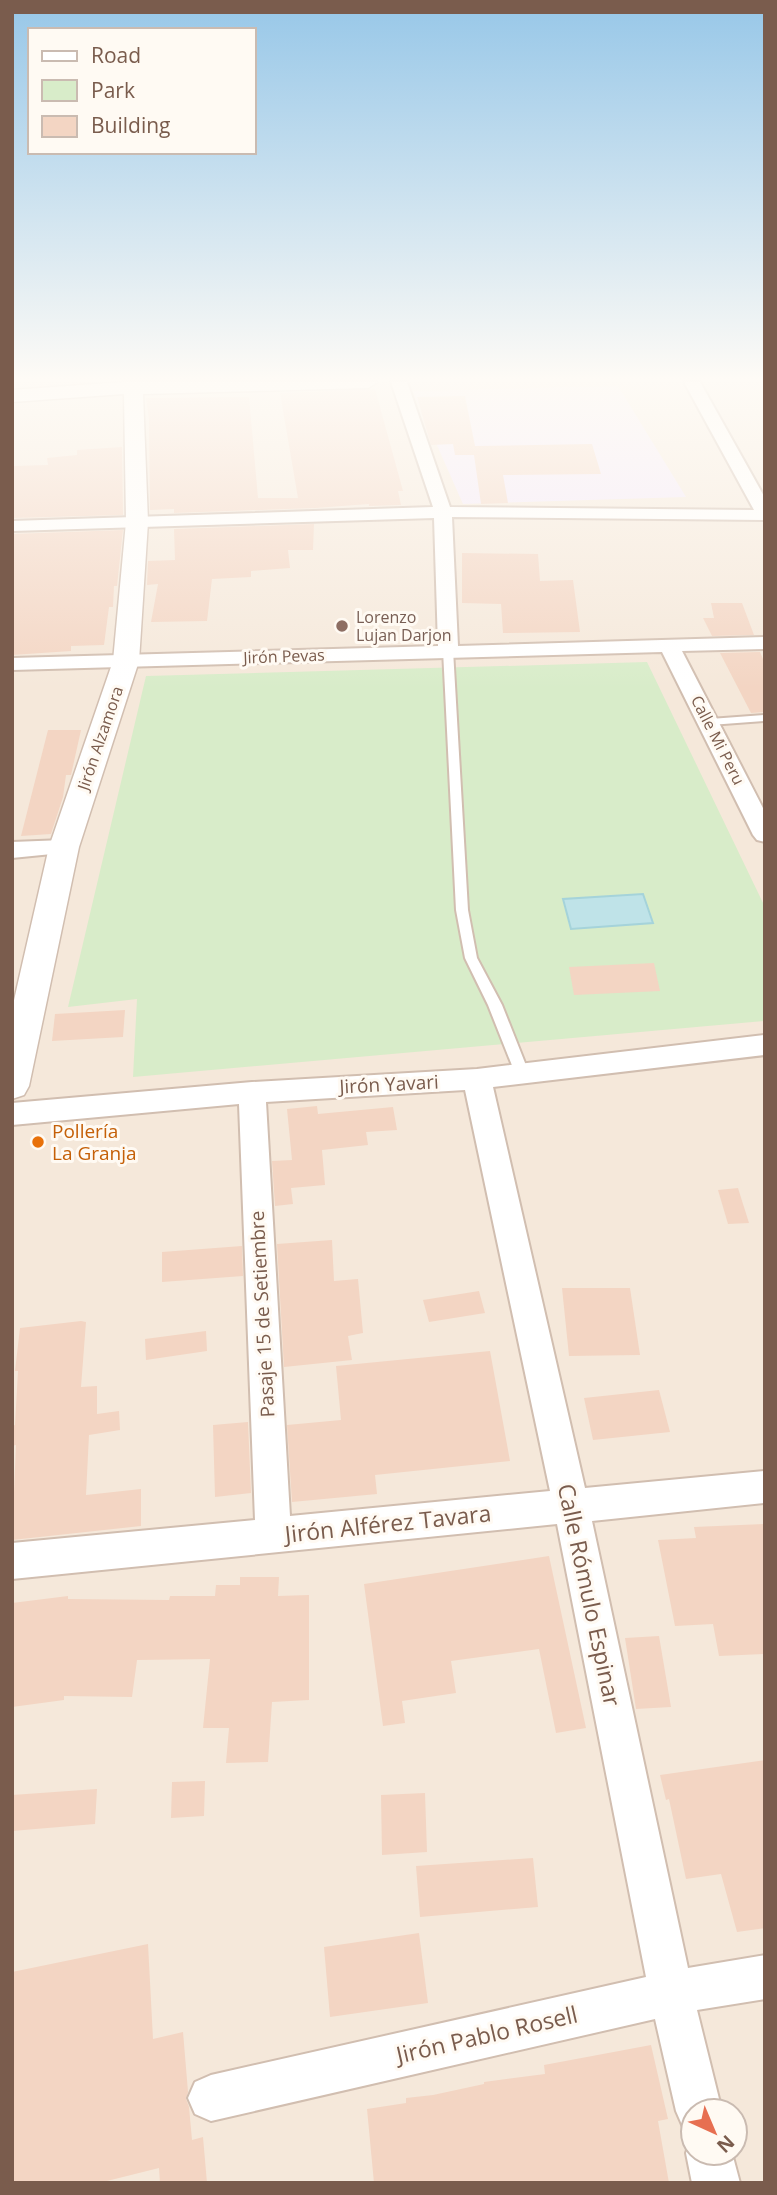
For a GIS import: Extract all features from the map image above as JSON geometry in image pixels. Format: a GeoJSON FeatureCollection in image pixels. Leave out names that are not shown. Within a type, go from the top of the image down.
{"type":"FeatureCollection","features":[{"type":"Feature","properties":{"kind":"street","name":"Jirón Alzamora"},"geometry":{"type":"LineString","coordinates":[[12,1086],[64,847],[126,661],[137,522],[136,484]]}},
{"type":"Feature","properties":{"kind":"street"},"geometry":{"type":"LineString","coordinates":[[434,484],[443,512],[448,650]]}},
{"type":"Feature","properties":{"kind":"street"},"geometry":{"type":"LineString","coordinates":[[12,526],[443,512],[765,515],[748,484]]}},
{"type":"Feature","properties":{"kind":"street","name":"Jirón Pevas"},"geometry":{"type":"LineString","coordinates":[[12,664],[765,643]]}},
{"type":"Feature","properties":{"kind":"street","name":"Calle Mi Peru"},"geometry":{"type":"LineString","coordinates":[[669,646],[710,722],[765,835]]}},
{"type":"Feature","properties":{"kind":"street"},"geometry":{"type":"LineString","coordinates":[[12,850],[64,847]]}},
{"type":"Feature","properties":{"kind":"street","name":"Jirón Yavari"},"geometry":{"type":"LineString","coordinates":[[12,1114],[252,1092],[477,1079],[765,1045]]}},
{"type":"Feature","properties":{"kind":"street","name":"Calle Rómulo Espinar"},"geometry":{"type":"LineString","coordinates":[[477,1079],[571,1505],[671,1993],[696,2097]]}},
{"type":"Feature","properties":{"kind":"street","name":"Pasaje 15 de Setiembre"},"geometry":{"type":"LineString","coordinates":[[252,1092],[272,1535]]}},
{"type":"Feature","properties":{"kind":"street","name":"Jirón Alférez Tavara"},"geometry":{"type":"LineString","coordinates":[[12,1561],[765,1487]]}},
{"type":"Feature","properties":{"kind":"street","name":"Jirón Pablo Rosell"},"geometry":{"type":"LineString","coordinates":[[211,2098],[671,1993],[765,1977]]}},
{"type":"Feature","properties":{"kind":"lane"},"geometry":{"type":"LineString","coordinates":[[448,650],[462,910],[471,958],[495,1005],[522,1073]]}},
{"type":"Feature","properties":{"kind":"lane"},"geometry":{"type":"LineString","coordinates":[[710,722],[765,718]]}},
{"type":"Feature","properties":{"kind":"shaded area"},"geometry":{"type":"Polygon","coordinates":[[[12,484],[765,484],[765,2183],[12,2183],[12,484]]]}},
{"type":"Feature","properties":{"kind":"shaded area"},"geometry":{"type":"Polygon","coordinates":[[[454,484],[678,484],[686,497],[463,504],[454,484]]]}},
{"type":"Feature","properties":{"kind":"green space"},"geometry":{"type":"Polygon","coordinates":[[[647,662],[765,907],[765,1021],[133,1077],[137,999],[68,1007],[146,676],[647,662]]]}},
{"type":"Feature","properties":{"kind":"water"},"geometry":{"type":"Polygon","coordinates":[[[643,894],[653,923],[571,929],[563,899],[643,894]]]}},
{"type":"Feature","properties":{"kind":"building"},"geometry":{"type":"Polygon","coordinates":[[[13,484],[123,484],[123,515],[12,518],[13,484]]]}},
{"type":"Feature","properties":{"kind":"building"},"geometry":{"type":"Polygon","coordinates":[[[150,484],[257,484],[258,498],[298,498],[296,484],[401,484],[403,491],[398,491],[401,505],[369,504],[174,513],[174,509],[150,510],[150,484]]]}},
{"type":"Feature","properties":{"kind":"building"},"geometry":{"type":"Polygon","coordinates":[[[478,484],[505,484],[508,503],[481,504],[478,484]]]}},
{"type":"Feature","properties":{"kind":"building"},"geometry":{"type":"Polygon","coordinates":[[[314,524],[313,550],[288,550],[290,568],[251,571],[251,577],[212,579],[207,621],[151,622],[158,584],[147,585],[148,561],[175,560],[174,529],[314,524]]]}},
{"type":"Feature","properties":{"kind":"building"},"geometry":{"type":"Polygon","coordinates":[[[123,530],[117,586],[114,586],[113,607],[109,607],[104,645],[71,646],[71,651],[12,655],[12,534],[123,530]]]}},
{"type":"Feature","properties":{"kind":"building"},"geometry":{"type":"Polygon","coordinates":[[[462,553],[538,554],[540,581],[573,580],[580,632],[503,633],[501,604],[462,603],[462,553]]]}},
{"type":"Feature","properties":{"kind":"building"},"geometry":{"type":"Polygon","coordinates":[[[711,603],[742,603],[754,635],[712,636],[703,618],[714,618],[711,603]]]}},
{"type":"Feature","properties":{"kind":"building"},"geometry":{"type":"Polygon","coordinates":[[[760,652],[765,664],[765,712],[751,713],[720,653],[760,652]]]}},
{"type":"Feature","properties":{"kind":"building"},"geometry":{"type":"Polygon","coordinates":[[[48,730],[81,730],[71,775],[66,775],[63,797],[51,834],[21,836],[48,730]]]}},
{"type":"Feature","properties":{"kind":"building"},"geometry":{"type":"Polygon","coordinates":[[[654,963],[660,991],[574,995],[569,967],[654,963]]]}},
{"type":"Feature","properties":{"kind":"building"},"geometry":{"type":"Polygon","coordinates":[[[125,1010],[123,1037],[52,1041],[55,1014],[125,1010]]]}},
{"type":"Feature","properties":{"kind":"building"},"geometry":{"type":"Polygon","coordinates":[[[317,1106],[318,1114],[393,1107],[397,1130],[366,1132],[368,1145],[322,1150],[325,1185],[291,1188],[293,1204],[275,1206],[272,1161],[292,1160],[287,1109],[317,1106]]]}},
{"type":"Feature","properties":{"kind":"building"},"geometry":{"type":"Polygon","coordinates":[[[738,1188],[749,1223],[728,1224],[718,1190],[738,1188]]]}},
{"type":"Feature","properties":{"kind":"building"},"geometry":{"type":"Polygon","coordinates":[[[332,1240],[334,1281],[358,1279],[363,1333],[348,1336],[352,1360],[284,1367],[277,1244],[332,1240]]]}},
{"type":"Feature","properties":{"kind":"building"},"geometry":{"type":"Polygon","coordinates":[[[242,1246],[243,1276],[162,1282],[162,1252],[242,1246]]]}},
{"type":"Feature","properties":{"kind":"building"},"geometry":{"type":"Polygon","coordinates":[[[562,1288],[630,1288],[640,1355],[569,1356],[562,1288]]]}},
{"type":"Feature","properties":{"kind":"building"},"geometry":{"type":"Polygon","coordinates":[[[479,1291],[485,1313],[429,1322],[423,1300],[479,1291]]]}},
{"type":"Feature","properties":{"kind":"building"},"geometry":{"type":"Polygon","coordinates":[[[86,1322],[81,1387],[97,1386],[97,1414],[119,1411],[120,1430],[89,1435],[86,1495],[141,1489],[141,1526],[12,1540],[16,1445],[12,1446],[12,1426],[15,1425],[18,1371],[15,1371],[20,1328],[86,1322]]]}},
{"type":"Feature","properties":{"kind":"building"},"geometry":{"type":"Polygon","coordinates":[[[206,1331],[207,1351],[146,1360],[145,1339],[206,1331]]]}},
{"type":"Feature","properties":{"kind":"building"},"geometry":{"type":"Polygon","coordinates":[[[490,1351],[510,1461],[375,1475],[377,1494],[292,1502],[287,1425],[341,1420],[336,1366],[490,1351]]]}},
{"type":"Feature","properties":{"kind":"building"},"geometry":{"type":"Polygon","coordinates":[[[659,1390],[670,1432],[593,1440],[584,1398],[659,1390]]]}},
{"type":"Feature","properties":{"kind":"building"},"geometry":{"type":"Polygon","coordinates":[[[248,1422],[251,1493],[215,1497],[213,1425],[248,1422]]]}},
{"type":"Feature","properties":{"kind":"building"},"geometry":{"type":"Polygon","coordinates":[[[765,1524],[765,1654],[719,1656],[713,1624],[675,1626],[658,1540],[696,1538],[694,1527],[765,1524]]]}},
{"type":"Feature","properties":{"kind":"building"},"geometry":{"type":"Polygon","coordinates":[[[549,1556],[586,1728],[556,1733],[539,1649],[451,1661],[456,1693],[402,1701],[405,1723],[383,1726],[364,1584],[549,1556]]]}},
{"type":"Feature","properties":{"kind":"building"},"geometry":{"type":"Polygon","coordinates":[[[240,1577],[279,1577],[278,1596],[309,1595],[309,1700],[272,1702],[268,1762],[226,1763],[229,1728],[203,1728],[210,1659],[137,1660],[132,1697],[64,1696],[64,1700],[12,1707],[12,1603],[68,1596],[68,1599],[169,1600],[170,1596],[215,1596],[216,1585],[240,1585],[240,1577]]]}},
{"type":"Feature","properties":{"kind":"building"},"geometry":{"type":"Polygon","coordinates":[[[659,1636],[671,1707],[636,1709],[625,1638],[659,1636]]]}},
{"type":"Feature","properties":{"kind":"building"},"geometry":{"type":"Polygon","coordinates":[[[765,1760],[765,1928],[737,1932],[721,1874],[686,1879],[669,1799],[666,1800],[660,1775],[765,1760]]]}},
{"type":"Feature","properties":{"kind":"building"},"geometry":{"type":"Polygon","coordinates":[[[205,1781],[204,1816],[171,1818],[172,1782],[205,1781]]]}},
{"type":"Feature","properties":{"kind":"building"},"geometry":{"type":"Polygon","coordinates":[[[97,1789],[95,1824],[12,1831],[12,1795],[97,1789]]]}},
{"type":"Feature","properties":{"kind":"building"},"geometry":{"type":"Polygon","coordinates":[[[425,1793],[427,1852],[382,1855],[381,1795],[425,1793]]]}},
{"type":"Feature","properties":{"kind":"building"},"geometry":{"type":"Polygon","coordinates":[[[533,1858],[538,1907],[420,1917],[416,1866],[533,1858]]]}},
{"type":"Feature","properties":{"kind":"building"},"geometry":{"type":"Polygon","coordinates":[[[419,1933],[428,2003],[330,2017],[324,1947],[419,1933]]]}},
{"type":"Feature","properties":{"kind":"building"},"geometry":{"type":"Polygon","coordinates":[[[148,1944],[153,2039],[183,2032],[188,2092],[186,2099],[192,2140],[203,2137],[207,2183],[160,2183],[159,2168],[99,2183],[12,2183],[12,1972],[148,1944]]]}},
{"type":"Feature","properties":{"kind":"building"},"geometry":{"type":"Polygon","coordinates":[[[651,2045],[668,2119],[658,2121],[669,2183],[374,2183],[367,2109],[406,2103],[406,2098],[433,2095],[484,2082],[545,2074],[544,2065],[651,2045]]]}},
{"type":"Feature","properties":{"kind":"place","name":"Lorenzo Lujan Darjon"},"geometry":{"type":"Point","coordinates":[342,626]}},
{"type":"Feature","properties":{"kind":"place","name":"Pollería La Granja"},"geometry":{"type":"Point","coordinates":[38,1142]}}]}
